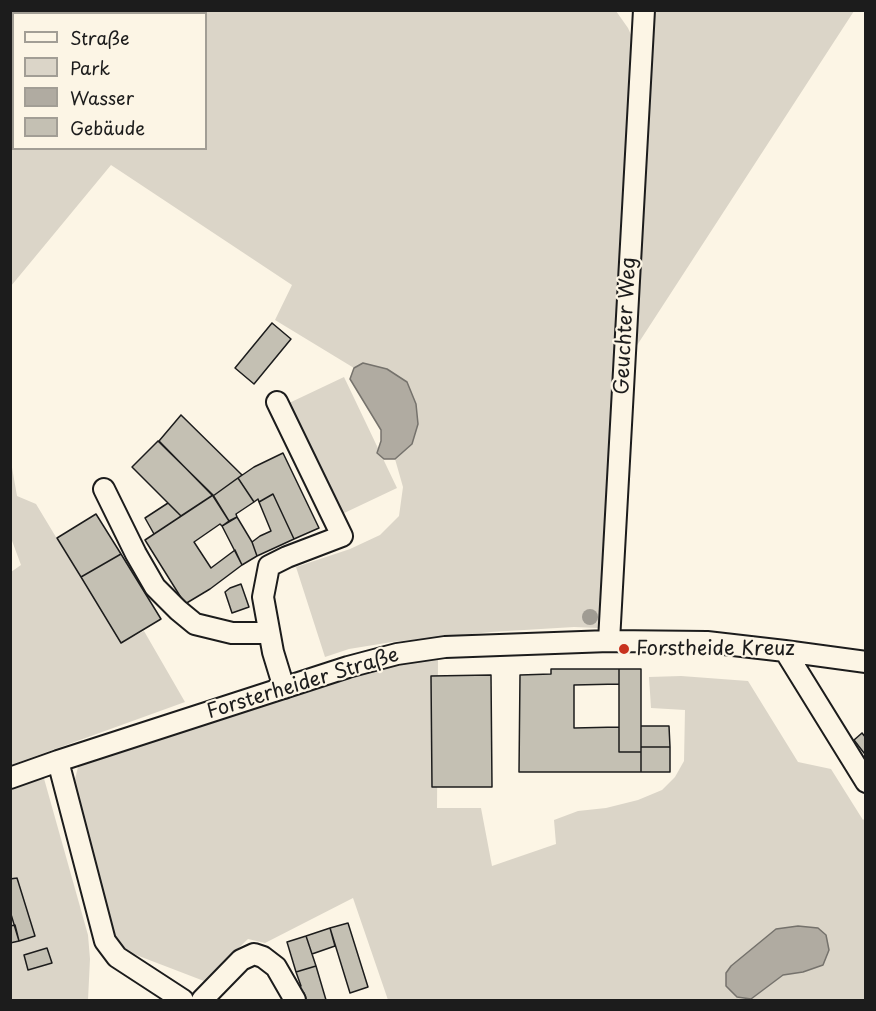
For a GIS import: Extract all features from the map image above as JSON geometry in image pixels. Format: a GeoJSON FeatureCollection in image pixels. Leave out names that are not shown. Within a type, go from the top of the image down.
{"type":"FeatureCollection","features":[{"type":"Feature","properties":{"kind":"street","name":"Geuchter Weg"},"geometry":{"type":"LineString","coordinates":[[609,641],[644,10]]}},
{"type":"Feature","properties":{"kind":"street"},"geometry":{"type":"LineString","coordinates":[[277,402],[342,536],[269,566],[263,597],[273,652],[284,688]]}},
{"type":"Feature","properties":{"kind":"street"},"geometry":{"type":"LineString","coordinates":[[104,489],[155,587],[178,610],[195,624],[232,633],[269,633]]}},
{"type":"Feature","properties":{"kind":"street","name":"Forsterheider Straße"},"geometry":{"type":"LineString","coordinates":[[10,778],[348,667],[397,654],[435,648],[609,641],[707,642],[866,662]]}},
{"type":"Feature","properties":{"kind":"street"},"geometry":{"type":"LineString","coordinates":[[785,651],[866,782]]}},
{"type":"Feature","properties":{"kind":"street"},"geometry":{"type":"LineString","coordinates":[[58,762],[105,941],[117,957],[183,1000]]}},
{"type":"Feature","properties":{"kind":"street"},"geometry":{"type":"LineString","coordinates":[[202,1000],[241,960],[254,954],[263,957],[276,967],[295,1000]]}},
{"type":"Feature","properties":{"kind":"green space"},"geometry":{"type":"Polygon","coordinates":[[[11,11],[616,11],[628,28],[635,44],[603,617],[598,628],[574,627],[491,632],[392,642],[349,649],[325,657],[296,567],[350,549],[380,535],[399,516],[403,487],[395,459],[412,444],[407,382],[387,369],[363,363],[354,368],[275,320],[292,285],[111,165],[11,286],[11,11]]]}},
{"type":"Feature","properties":{"kind":"green space"},"geometry":{"type":"Polygon","coordinates":[[[649,11],[854,11],[632,353],[649,11]]]}},
{"type":"Feature","properties":{"kind":"green space"},"geometry":{"type":"Polygon","coordinates":[[[344,377],[397,488],[340,515],[287,404],[344,377]]]}},
{"type":"Feature","properties":{"kind":"green space"},"geometry":{"type":"Polygon","coordinates":[[[10,456],[17,496],[36,504],[120,643],[144,631],[185,702],[11,765],[11,572],[21,565],[11,538],[10,456]]]}},
{"type":"Feature","properties":{"kind":"green space"},"geometry":{"type":"Polygon","coordinates":[[[438,660],[437,808],[481,808],[492,866],[556,844],[554,820],[578,811],[606,808],[638,800],[662,790],[675,777],[684,761],[685,710],[651,708],[649,677],[681,676],[748,681],[798,762],[831,769],[863,820],[865,818],[865,1000],[388,1000],[353,898],[265,943],[248,939],[204,981],[118,948],[109,925],[75,789],[79,763],[378,665],[438,660]],[[826,935],[751,999],[783,975],[803,972],[826,935]]]}},
{"type":"Feature","properties":{"kind":"green space"},"geometry":{"type":"Polygon","coordinates":[[[43,775],[88,935],[90,959],[88,1000],[11,1000],[10,787],[43,775]]]}},
{"type":"Feature","properties":{"kind":"water"},"geometry":{"type":"Polygon","coordinates":[[[363,363],[387,369],[407,382],[416,404],[418,424],[412,444],[395,459],[384,459],[377,453],[381,441],[381,430],[350,379],[354,368],[363,363]]]}},
{"type":"Feature","properties":{"kind":"water"},"geometry":{"type":"Polygon","coordinates":[[[798,926],[818,928],[826,935],[829,950],[823,965],[803,972],[783,975],[751,999],[737,997],[726,986],[726,973],[731,966],[776,929],[798,926]]]}},
{"type":"Feature","properties":{"kind":"building"},"geometry":{"type":"Polygon","coordinates":[[[272,323],[291,339],[254,384],[235,368],[272,323]]]}},
{"type":"Feature","properties":{"kind":"building"},"geometry":{"type":"Polygon","coordinates":[[[181,415],[242,475],[213,496],[159,441],[181,415]]]}},
{"type":"Feature","properties":{"kind":"building"},"geometry":{"type":"Polygon","coordinates":[[[158,441],[213,495],[181,516],[132,467],[158,441]]]}},
{"type":"Feature","properties":{"kind":"building"},"geometry":{"type":"Polygon","coordinates":[[[283,453],[319,528],[294,539],[273,494],[259,502],[258,499],[254,502],[238,478],[254,467],[283,453]]]}},
{"type":"Feature","properties":{"kind":"building"},"geometry":{"type":"Polygon","coordinates":[[[238,478],[254,502],[229,521],[213,496],[238,478]]]}},
{"type":"Feature","properties":{"kind":"building"},"geometry":{"type":"Polygon","coordinates":[[[273,494],[294,539],[257,556],[252,542],[271,531],[259,502],[273,494]]]}},
{"type":"Feature","properties":{"kind":"building"},"geometry":{"type":"Polygon","coordinates":[[[213,495],[229,521],[222,526],[220,524],[194,542],[211,568],[235,550],[242,565],[185,604],[145,540],[213,495]]]}},
{"type":"Feature","properties":{"kind":"building"},"geometry":{"type":"Polygon","coordinates":[[[168,503],[181,516],[154,534],[145,518],[168,503]]]}},
{"type":"Feature","properties":{"kind":"building"},"geometry":{"type":"Polygon","coordinates":[[[96,514],[121,554],[81,577],[57,538],[96,514]]]}},
{"type":"Feature","properties":{"kind":"building"},"geometry":{"type":"Polygon","coordinates":[[[237,517],[252,542],[257,556],[242,565],[222,526],[237,517]]]}},
{"type":"Feature","properties":{"kind":"building"},"geometry":{"type":"Polygon","coordinates":[[[121,554],[161,619],[121,643],[81,577],[121,554]]]}},
{"type":"Feature","properties":{"kind":"building"},"geometry":{"type":"Polygon","coordinates":[[[241,584],[249,607],[232,613],[225,592],[241,584]]]}},
{"type":"Feature","properties":{"kind":"building"},"geometry":{"type":"Polygon","coordinates":[[[551,669],[619,669],[619,684],[574,685],[574,728],[619,727],[619,752],[641,752],[641,772],[519,772],[520,675],[551,674],[551,669]]]}},
{"type":"Feature","properties":{"kind":"building"},"geometry":{"type":"Polygon","coordinates":[[[619,669],[641,669],[641,752],[619,752],[619,669]]]}},
{"type":"Feature","properties":{"kind":"building"},"geometry":{"type":"Polygon","coordinates":[[[491,675],[492,787],[432,787],[431,676],[491,675]]]}},
{"type":"Feature","properties":{"kind":"building"},"geometry":{"type":"Polygon","coordinates":[[[641,726],[669,726],[670,747],[641,747],[641,726]]]}},
{"type":"Feature","properties":{"kind":"building"},"geometry":{"type":"Polygon","coordinates":[[[862,733],[866,738],[866,752],[864,753],[854,740],[862,733]]]}},
{"type":"Feature","properties":{"kind":"building"},"geometry":{"type":"Polygon","coordinates":[[[641,747],[670,747],[670,772],[641,772],[641,747]]]}},
{"type":"Feature","properties":{"kind":"building"},"geometry":{"type":"Polygon","coordinates":[[[17,878],[35,936],[19,941],[10,911],[10,879],[17,878]]]}},
{"type":"Feature","properties":{"kind":"building"},"geometry":{"type":"Polygon","coordinates":[[[348,923],[368,987],[350,993],[330,928],[348,923]]]}},
{"type":"Feature","properties":{"kind":"building"},"geometry":{"type":"Polygon","coordinates":[[[15,925],[19,941],[10,943],[10,926],[15,925]]]}},
{"type":"Feature","properties":{"kind":"building"},"geometry":{"type":"Polygon","coordinates":[[[330,928],[335,946],[312,954],[306,936],[330,928]]]}},
{"type":"Feature","properties":{"kind":"building"},"geometry":{"type":"Polygon","coordinates":[[[306,936],[316,966],[296,972],[287,942],[306,936]]]}},
{"type":"Feature","properties":{"kind":"building"},"geometry":{"type":"Polygon","coordinates":[[[47,948],[52,963],[28,970],[24,955],[47,948]]]}},
{"type":"Feature","properties":{"kind":"building"},"geometry":{"type":"Polygon","coordinates":[[[316,966],[326,1000],[306,1000],[304,993],[299,994],[297,987],[301,986],[296,972],[316,966]]]}},
{"type":"Feature","properties":{"kind":"place","name":"Forstheide Kreuz"},"geometry":{"type":"Point","coordinates":[624,649]}}]}
